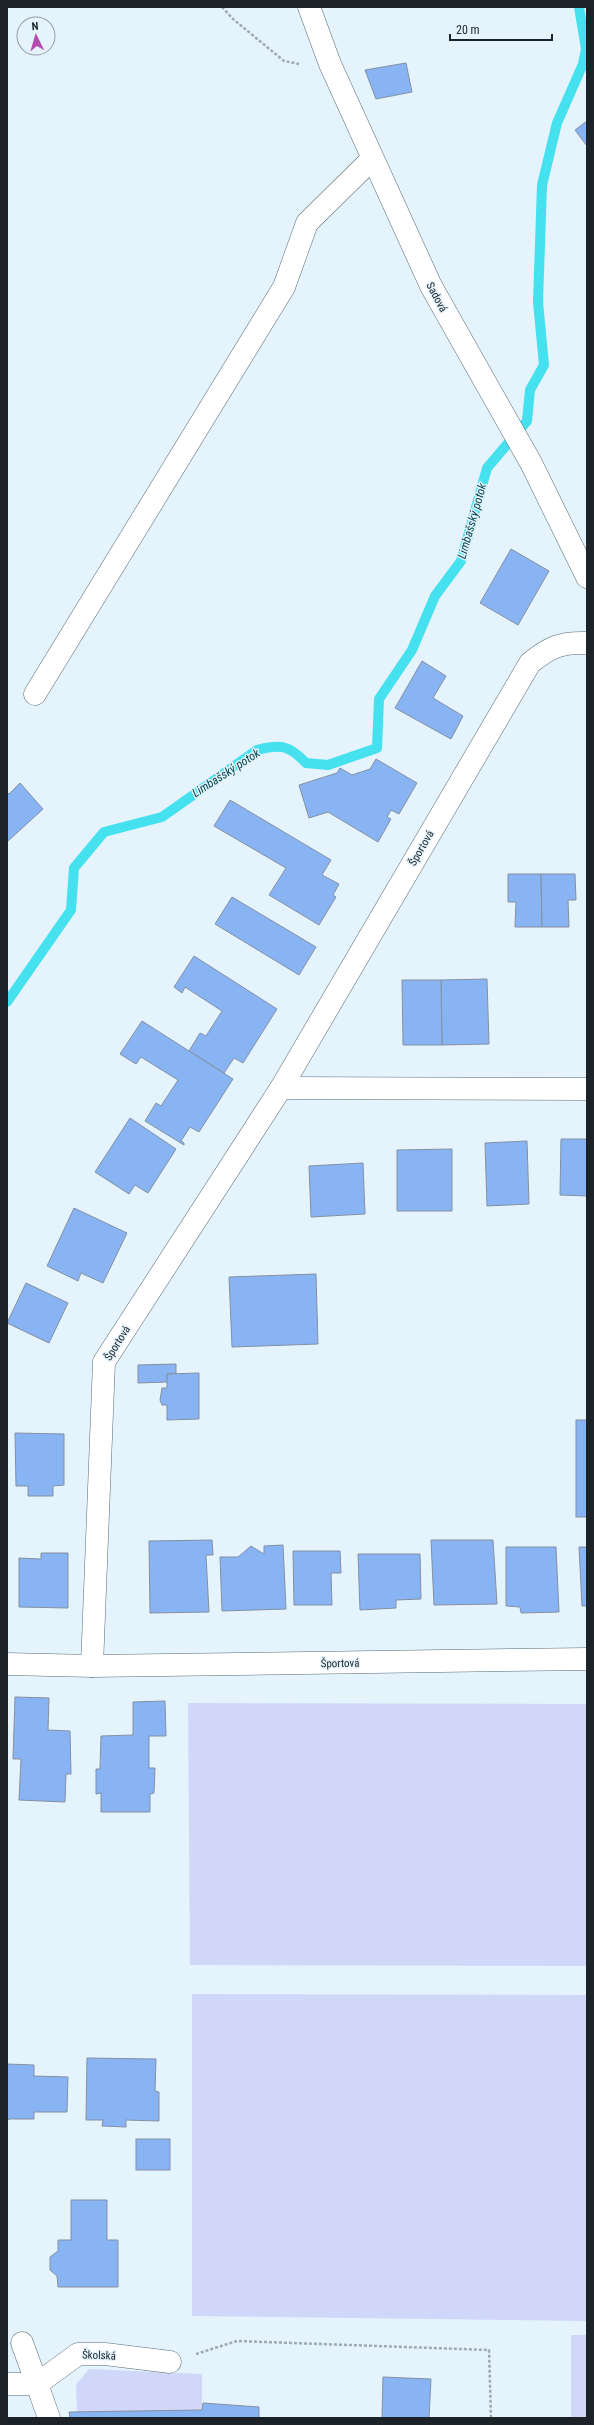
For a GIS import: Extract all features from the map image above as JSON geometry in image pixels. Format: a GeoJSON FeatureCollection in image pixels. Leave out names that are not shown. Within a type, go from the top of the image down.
{"type":"FeatureCollection","features":[{"type":"Feature","properties":{"kind":"street","name":"Sadová"},"geometry":{"type":"LineString","coordinates":[[309,7],[334,73],[431,286],[531,464],[587,577]]}},
{"type":"Feature","properties":{"kind":"street"},"geometry":{"type":"LineString","coordinates":[[35,694],[284,287],[307,222],[372,159]]}},
{"type":"Feature","properties":{"kind":"street","name":"Športová"},"geometry":{"type":"LineString","coordinates":[[92,1666],[104,1362],[281,1088],[530,663],[547,649],[567,642],[587,643]]}},
{"type":"Feature","properties":{"kind":"street"},"geometry":{"type":"LineString","coordinates":[[281,1088],[587,1089]]}},
{"type":"Feature","properties":{"kind":"street","name":"Športová"},"geometry":{"type":"LineString","coordinates":[[7,1664],[92,1666],[587,1659]]}},
{"type":"Feature","properties":{"kind":"street"},"geometry":{"type":"LineString","coordinates":[[22,2343],[49,2418]]}},
{"type":"Feature","properties":{"kind":"street","name":"Školská"},"geometry":{"type":"LineString","coordinates":[[37,2384],[78,2354],[105,2354],[170,2362]]}},
{"type":"Feature","properties":{"kind":"street"},"geometry":{"type":"LineString","coordinates":[[7,2384],[37,2384]]}},
{"type":"Feature","properties":{"kind":"path"},"geometry":{"type":"LineString","coordinates":[[222,7],[233,19],[284,61],[334,73]]}},
{"type":"Feature","properties":{"kind":"path"},"geometry":{"type":"LineString","coordinates":[[170,2362],[237,2341],[489,2350],[491,2418]]}},
{"type":"Feature","properties":{"kind":"shaded area"},"geometry":{"type":"Polygon","coordinates":[[[188,1703],[587,1704],[587,1966],[190,1965],[188,1703]]]}},
{"type":"Feature","properties":{"kind":"shaded area"},"geometry":{"type":"Polygon","coordinates":[[[192,1994],[587,1995],[587,2321],[192,2316],[192,1994]]]}},
{"type":"Feature","properties":{"kind":"shaded area"},"geometry":{"type":"Polygon","coordinates":[[[571,2335],[587,2335],[587,2418],[571,2418],[571,2335]]]}},
{"type":"Feature","properties":{"kind":"shaded area"},"geometry":{"type":"Polygon","coordinates":[[[89,2369],[202,2374],[202,2410],[77,2412],[76,2385],[89,2369]]]}},
{"type":"Feature","properties":{"kind":"building"},"geometry":{"type":"Polygon","coordinates":[[[406,63],[412,92],[376,99],[365,70],[406,63]]]}},
{"type":"Feature","properties":{"kind":"building"},"geometry":{"type":"Polygon","coordinates":[[[587,121],[587,146],[575,130],[587,121]]]}},
{"type":"Feature","properties":{"kind":"building"},"geometry":{"type":"Polygon","coordinates":[[[511,549],[549,571],[518,625],[480,603],[511,549]]]}},
{"type":"Feature","properties":{"kind":"building"},"geometry":{"type":"Polygon","coordinates":[[[422,661],[446,676],[433,698],[463,716],[451,739],[395,708],[422,661]]]}},
{"type":"Feature","properties":{"kind":"building"},"geometry":{"type":"Polygon","coordinates":[[[376,759],[417,783],[399,814],[391,810],[387,817],[391,819],[378,842],[328,812],[309,818],[299,785],[337,773],[340,768],[352,775],[370,769],[376,759]]]}},
{"type":"Feature","properties":{"kind":"building"},"geometry":{"type":"Polygon","coordinates":[[[20,783],[43,809],[7,842],[7,792],[9,794],[20,783]]]}},
{"type":"Feature","properties":{"kind":"building"},"geometry":{"type":"Polygon","coordinates":[[[230,800],[331,860],[322,875],[339,884],[333,895],[336,897],[319,925],[269,895],[286,868],[214,826],[230,800]]]}},
{"type":"Feature","properties":{"kind":"building"},"geometry":{"type":"Polygon","coordinates":[[[508,874],[541,874],[542,927],[515,927],[516,902],[508,902],[508,874]]]}},
{"type":"Feature","properties":{"kind":"building"},"geometry":{"type":"Polygon","coordinates":[[[541,874],[575,874],[576,900],[568,900],[569,927],[542,927],[541,874]]]}},
{"type":"Feature","properties":{"kind":"building"},"geometry":{"type":"Polygon","coordinates":[[[232,897],[316,947],[299,975],[215,924],[232,897]]]}},
{"type":"Feature","properties":{"kind":"building"},"geometry":{"type":"Polygon","coordinates":[[[194,956],[277,1009],[243,1063],[234,1058],[224,1073],[189,1051],[200,1033],[206,1036],[222,1011],[185,987],[182,993],[174,987],[194,956]]]}},
{"type":"Feature","properties":{"kind":"building"},"geometry":{"type":"Polygon","coordinates":[[[487,979],[489,1044],[442,1045],[441,980],[487,979]]]}},
{"type":"Feature","properties":{"kind":"building"},"geometry":{"type":"Polygon","coordinates":[[[402,980],[441,980],[442,1045],[403,1045],[402,980]]]}},
{"type":"Feature","properties":{"kind":"building"},"geometry":{"type":"Polygon","coordinates":[[[142,1021],[233,1079],[199,1132],[190,1127],[181,1141],[184,1145],[145,1121],[156,1103],[161,1106],[178,1080],[141,1057],[136,1064],[120,1054],[142,1021]]]}},
{"type":"Feature","properties":{"kind":"building"},"geometry":{"type":"Polygon","coordinates":[[[130,1118],[176,1149],[148,1193],[135,1185],[129,1194],[95,1172],[130,1118]]]}},
{"type":"Feature","properties":{"kind":"building"},"geometry":{"type":"Polygon","coordinates":[[[561,1139],[587,1139],[587,1196],[560,1195],[561,1139]]]}},
{"type":"Feature","properties":{"kind":"building"},"geometry":{"type":"Polygon","coordinates":[[[527,1141],[529,1204],[487,1206],[485,1143],[527,1141]]]}},
{"type":"Feature","properties":{"kind":"building"},"geometry":{"type":"Polygon","coordinates":[[[452,1149],[452,1211],[397,1211],[397,1150],[452,1149]]]}},
{"type":"Feature","properties":{"kind":"building"},"geometry":{"type":"Polygon","coordinates":[[[363,1163],[365,1214],[311,1217],[309,1166],[363,1163]]]}},
{"type":"Feature","properties":{"kind":"building"},"geometry":{"type":"Polygon","coordinates":[[[74,1208],[127,1233],[103,1283],[81,1273],[78,1281],[47,1266],[74,1208]]]}},
{"type":"Feature","properties":{"kind":"building"},"geometry":{"type":"Polygon","coordinates":[[[316,1274],[318,1344],[232,1347],[229,1277],[316,1274]]]}},
{"type":"Feature","properties":{"kind":"building"},"geometry":{"type":"Polygon","coordinates":[[[26,1283],[68,1303],[49,1343],[7,1323],[26,1283]]]}},
{"type":"Feature","properties":{"kind":"building"},"geometry":{"type":"Polygon","coordinates":[[[176,1364],[176,1374],[167,1374],[167,1382],[138,1383],[138,1365],[176,1364]]]}},
{"type":"Feature","properties":{"kind":"building"},"geometry":{"type":"Polygon","coordinates":[[[199,1373],[199,1419],[167,1420],[167,1405],[162,1405],[160,1400],[162,1388],[167,1388],[167,1374],[199,1373]]]}},
{"type":"Feature","properties":{"kind":"building"},"geometry":{"type":"Polygon","coordinates":[[[576,1420],[587,1420],[587,1517],[576,1517],[576,1420]]]}},
{"type":"Feature","properties":{"kind":"building"},"geometry":{"type":"Polygon","coordinates":[[[15,1433],[64,1434],[64,1485],[53,1486],[53,1496],[28,1496],[28,1486],[16,1486],[15,1433]]]}},
{"type":"Feature","properties":{"kind":"building"},"geometry":{"type":"Polygon","coordinates":[[[212,1540],[213,1555],[206,1555],[209,1612],[150,1613],[149,1541],[212,1540]]]}},
{"type":"Feature","properties":{"kind":"building"},"geometry":{"type":"Polygon","coordinates":[[[431,1540],[493,1540],[497,1604],[434,1605],[431,1540]]]}},
{"type":"Feature","properties":{"kind":"building"},"geometry":{"type":"Polygon","coordinates":[[[283,1545],[286,1609],[222,1611],[220,1557],[238,1557],[251,1546],[264,1554],[264,1546],[283,1545]]]}},
{"type":"Feature","properties":{"kind":"building"},"geometry":{"type":"Polygon","coordinates":[[[506,1547],[556,1547],[559,1612],[521,1613],[520,1607],[506,1606],[506,1547]]]}},
{"type":"Feature","properties":{"kind":"building"},"geometry":{"type":"Polygon","coordinates":[[[579,1547],[587,1547],[587,1606],[582,1606],[579,1547]]]}},
{"type":"Feature","properties":{"kind":"building"},"geometry":{"type":"Polygon","coordinates":[[[293,1551],[340,1551],[341,1573],[331,1573],[332,1605],[294,1605],[293,1551]]]}},
{"type":"Feature","properties":{"kind":"building"},"geometry":{"type":"Polygon","coordinates":[[[41,1553],[68,1553],[68,1608],[19,1607],[19,1558],[41,1559],[41,1553]]]}},
{"type":"Feature","properties":{"kind":"building"},"geometry":{"type":"Polygon","coordinates":[[[358,1554],[420,1554],[421,1599],[396,1600],[396,1608],[360,1610],[358,1554]]]}},
{"type":"Feature","properties":{"kind":"building"},"geometry":{"type":"Polygon","coordinates":[[[15,1697],[49,1698],[48,1730],[70,1731],[71,1774],[66,1774],[65,1802],[19,1800],[21,1759],[13,1759],[15,1697]]]}},
{"type":"Feature","properties":{"kind":"building"},"geometry":{"type":"Polygon","coordinates":[[[165,1701],[166,1736],[149,1736],[149,1768],[155,1768],[154,1793],[150,1794],[150,1812],[101,1812],[101,1793],[96,1794],[96,1769],[100,1769],[101,1736],[133,1735],[133,1702],[165,1701]]]}},
{"type":"Feature","properties":{"kind":"building"},"geometry":{"type":"Polygon","coordinates":[[[87,2058],[156,2059],[155,2091],[159,2092],[159,2121],[126,2120],[126,2127],[102,2126],[103,2120],[86,2120],[87,2058]]]}},
{"type":"Feature","properties":{"kind":"building"},"geometry":{"type":"Polygon","coordinates":[[[7,2064],[34,2065],[34,2076],[68,2077],[67,2112],[34,2112],[34,2119],[9,2119],[7,2121],[7,2064]]]}},
{"type":"Feature","properties":{"kind":"building"},"geometry":{"type":"Polygon","coordinates":[[[136,2139],[170,2139],[170,2170],[136,2170],[136,2139]]]}},
{"type":"Feature","properties":{"kind":"building"},"geometry":{"type":"Polygon","coordinates":[[[71,2200],[107,2200],[107,2240],[118,2240],[118,2287],[58,2287],[57,2276],[50,2270],[50,2257],[58,2251],[58,2240],[71,2240],[71,2200]]]}},
{"type":"Feature","properties":{"kind":"building"},"geometry":{"type":"Polygon","coordinates":[[[383,2377],[431,2379],[429,2418],[382,2418],[383,2377]]]}},
{"type":"Feature","properties":{"kind":"building"},"geometry":{"type":"Polygon","coordinates":[[[203,2403],[259,2407],[259,2418],[70,2418],[69,2412],[202,2410],[203,2403]]]}},
{"type":"Feature","properties":{"kind":"waterway","name":"Limbašský potok"},"geometry":{"type":"LineString","coordinates":[[7,1002],[71,910],[74,868],[104,832],[162,817],[257,750],[272,747],[289,749],[306,763],[328,765],[377,748],[379,699],[412,650],[435,596],[461,561],[487,468],[527,421],[530,390],[544,365],[538,302],[542,185],[557,123],[583,64],[586,49],[579,7]]}}]}
